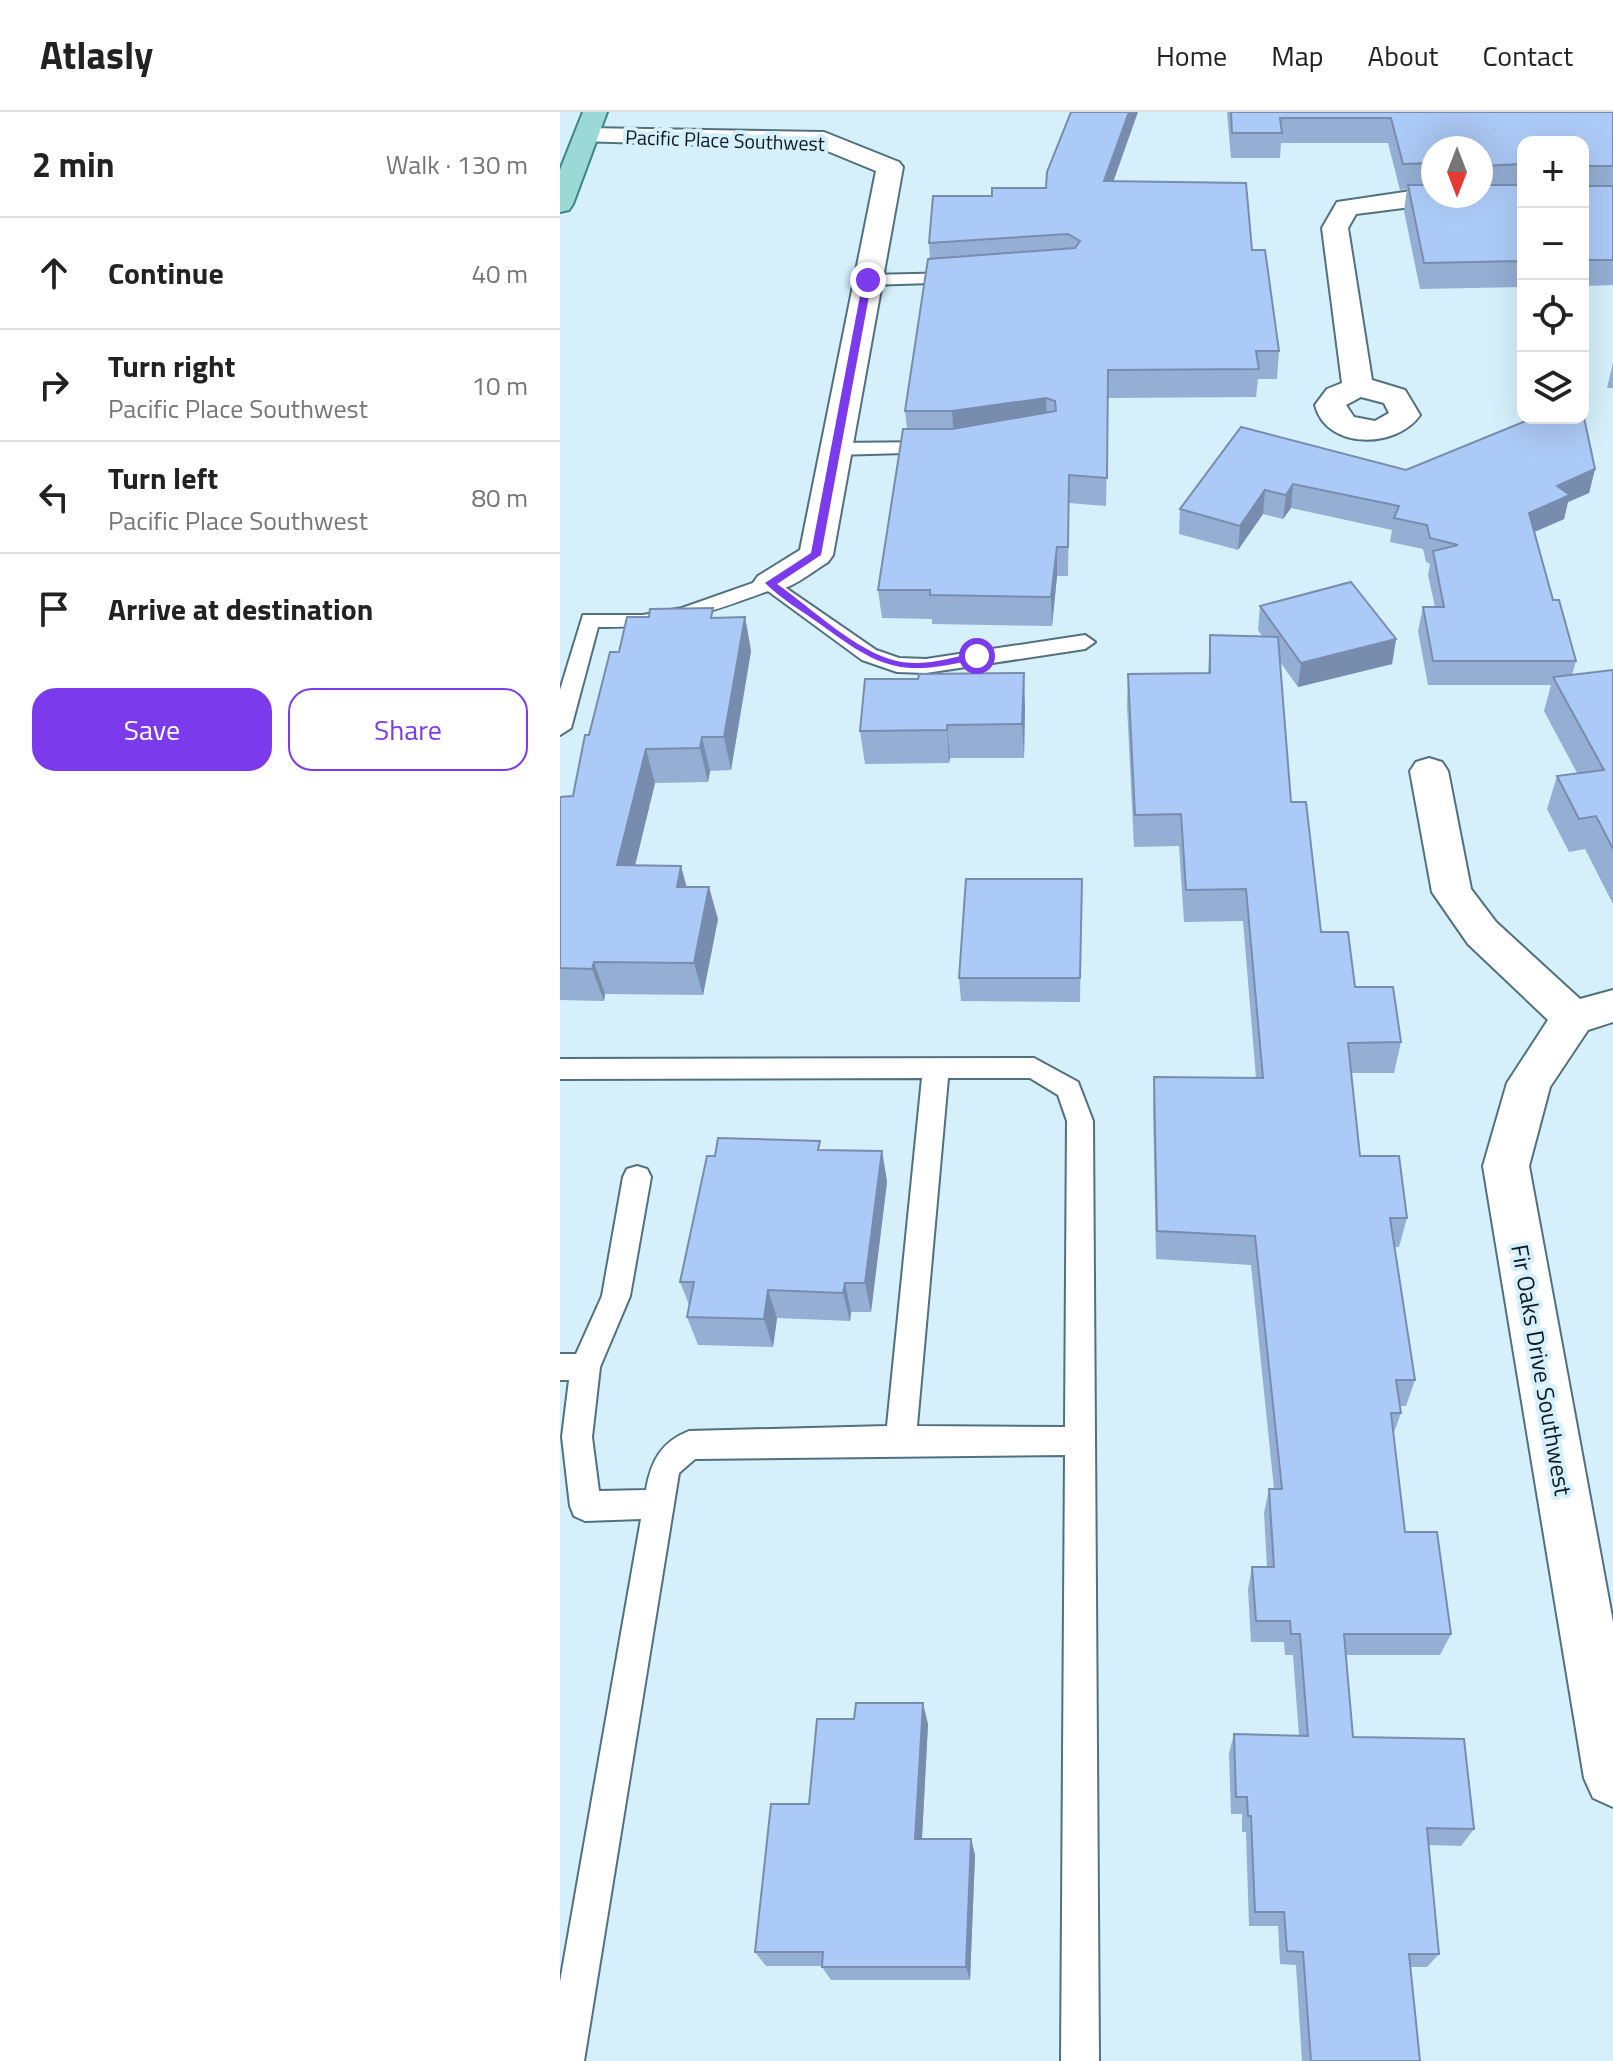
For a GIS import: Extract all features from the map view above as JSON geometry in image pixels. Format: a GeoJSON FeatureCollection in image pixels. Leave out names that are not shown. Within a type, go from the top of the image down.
{"type":"FeatureCollection","features":[{"type":"Feature","properties":{"kind":"main road"},"geometry":{"type":"LineString","coordinates":[[560,204],[591,124]]}},
{"type":"Feature","properties":{"kind":"street","name":"Pacific Place Southwest"},"geometry":{"type":"LineString","coordinates":[[591,124],[824,140],[890,167],[816,555],[770,583]]}},
{"type":"Feature","properties":{"kind":"street"},"geometry":{"type":"LineString","coordinates":[[1358,388],[1335,228],[1346,208],[1373,201],[1411,199],[1517,200]]}},
{"type":"Feature","properties":{"kind":"street"},"geometry":{"type":"LineString","coordinates":[[1429,771],[1452,892],[1482,933],[1593,1012]]}},
{"type":"Feature","properties":{"kind":"street","name":"Fir Oaks Drive Southwest"},"geometry":{"type":"LineString","coordinates":[[1593,1012],[1529,1083],[1506,1166],[1613,1778]]}},
{"type":"Feature","properties":{"kind":"lane"},"geometry":{"type":"LineString","coordinates":[[868,280],[980,277]]}},
{"type":"Feature","properties":{"kind":"lane"},"geometry":{"type":"LineString","coordinates":[[835,449],[954,448]]}},
{"type":"Feature","properties":{"kind":"lane"},"geometry":{"type":"LineString","coordinates":[[560,728],[590,620],[643,621],[686,614],[770,583],[869,655],[897,665],[926,666],[1085,642]]}},
{"type":"Feature","properties":{"kind":"lane"},"geometry":{"type":"LineString","coordinates":[[901,1440],[936,1068]]}},
{"type":"Feature","properties":{"kind":"lane"},"geometry":{"type":"LineString","coordinates":[[560,1069],[1034,1068],[1069,1089],[1080,1121],[1080,2061]]}},
{"type":"Feature","properties":{"kind":"lane"},"geometry":{"type":"LineString","coordinates":[[637,1177],[616,1296],[573,1367],[577,1437],[585,1506],[659,1504]]}},
{"type":"Feature","properties":{"kind":"lane"},"geometry":{"type":"LineString","coordinates":[[565,2061],[665,1466],[689,1445],[901,1440],[1080,1441]]}},
{"type":"Feature","properties":{"kind":"building"},"geometry":{"type":"Polygon","coordinates":[[[1071,112],[1129,112],[1104,181],[1246,183],[1252,250],[1265,250],[1279,351],[1256,351],[1259,369],[1108,370],[1107,478],[1069,475],[1068,547],[1057,547],[1051,597],[930,595],[930,590],[878,590],[903,429],[952,429],[1056,411],[1055,401],[1046,398],[952,411],[905,411],[928,259],[1075,248],[1080,241],[1068,234],[929,243],[933,196],[992,196],[992,188],[1046,188],[1047,172],[1071,112]]]}},
{"type":"Feature","properties":{"kind":"building"},"geometry":{"type":"Polygon","coordinates":[[[1231,112],[1613,112],[1613,166],[1589,166],[1589,136],[1517,136],[1517,164],[1493,165],[1493,136],[1421,136],[1421,163],[1403,164],[1391,118],[1280,118],[1282,133],[1232,133],[1231,112]]]}},
{"type":"Feature","properties":{"kind":"building"},"geometry":{"type":"Polygon","coordinates":[[[1408,185],[1421,185],[1421,208],[1493,208],[1493,185],[1517,185],[1517,261],[1424,263],[1408,185]]]}},
{"type":"Feature","properties":{"kind":"building"},"geometry":{"type":"Polygon","coordinates":[[[1589,186],[1613,186],[1613,260],[1589,260],[1589,186]]]}},
{"type":"Feature","properties":{"kind":"building"},"geometry":{"type":"Polygon","coordinates":[[[1518,424],[1585,424],[1595,469],[1557,486],[1570,495],[1529,513],[1553,600],[1559,600],[1576,661],[1433,661],[1423,607],[1444,607],[1433,551],[1458,545],[1430,538],[1427,525],[1394,518],[1399,506],[1293,484],[1286,495],[1265,490],[1240,526],[1180,509],[1241,427],[1406,470],[1518,424]]]}},
{"type":"Feature","properties":{"kind":"building"},"geometry":{"type":"Polygon","coordinates":[[[1351,582],[1396,639],[1301,663],[1260,606],[1351,582]]]}},
{"type":"Feature","properties":{"kind":"building"},"geometry":{"type":"Polygon","coordinates":[[[713,608],[711,618],[745,617],[724,737],[702,737],[700,748],[646,749],[617,865],[681,866],[677,887],[709,887],[694,963],[594,962],[592,969],[560,968],[560,797],[573,796],[585,735],[589,735],[610,652],[619,652],[627,617],[649,617],[650,609],[713,608]]]}},
{"type":"Feature","properties":{"kind":"building"},"geometry":{"type":"Polygon","coordinates":[[[1210,635],[1278,637],[1291,802],[1306,802],[1321,932],[1348,932],[1355,987],[1393,987],[1401,1042],[1348,1043],[1360,1156],[1399,1156],[1407,1218],[1390,1218],[1415,1380],[1396,1380],[1401,1413],[1391,1413],[1405,1532],[1437,1532],[1451,1634],[1344,1634],[1353,1737],[1464,1739],[1474,1829],[1427,1828],[1439,1954],[1409,1954],[1420,2061],[1311,2061],[1303,1952],[1287,1951],[1284,1912],[1255,1912],[1251,1816],[1248,1816],[1247,1797],[1236,1797],[1234,1734],[1308,1736],[1300,1634],[1291,1634],[1290,1621],[1256,1621],[1252,1567],[1274,1567],[1269,1489],[1282,1489],[1255,1236],[1157,1231],[1154,1077],[1263,1078],[1246,889],[1186,890],[1181,814],[1135,815],[1128,674],[1210,673],[1210,635]]]}},
{"type":"Feature","properties":{"kind":"building"},"geometry":{"type":"Polygon","coordinates":[[[1613,670],[1613,849],[1596,816],[1579,819],[1557,776],[1604,770],[1553,677],[1613,670]]]}},
{"type":"Feature","properties":{"kind":"building"},"geometry":{"type":"Polygon","coordinates":[[[1024,673],[1022,724],[947,725],[947,730],[860,731],[865,679],[918,679],[919,674],[1024,673]]]}},
{"type":"Feature","properties":{"kind":"building"},"geometry":{"type":"Polygon","coordinates":[[[966,879],[1082,879],[1080,978],[959,978],[966,879]]]}},
{"type":"Feature","properties":{"kind":"building"},"geometry":{"type":"Polygon","coordinates":[[[718,1138],[820,1141],[818,1150],[882,1151],[865,1283],[845,1283],[843,1293],[768,1290],[764,1319],[687,1317],[694,1282],[680,1282],[707,1156],[715,1156],[718,1138]]]}},
{"type":"Feature","properties":{"kind":"building"},"geometry":{"type":"Polygon","coordinates":[[[856,1703],[923,1703],[915,1839],[971,1839],[966,1967],[822,1967],[823,1952],[755,1952],[771,1804],[809,1804],[817,1719],[854,1719],[856,1703]]]}},
{"type":"Feature","properties":{"kind":"route"},"geometry":{"type":"LineString","coordinates":[[868,280],[816,555],[770,583],[869,655],[897,665],[926,666],[977,656]]}}]}
